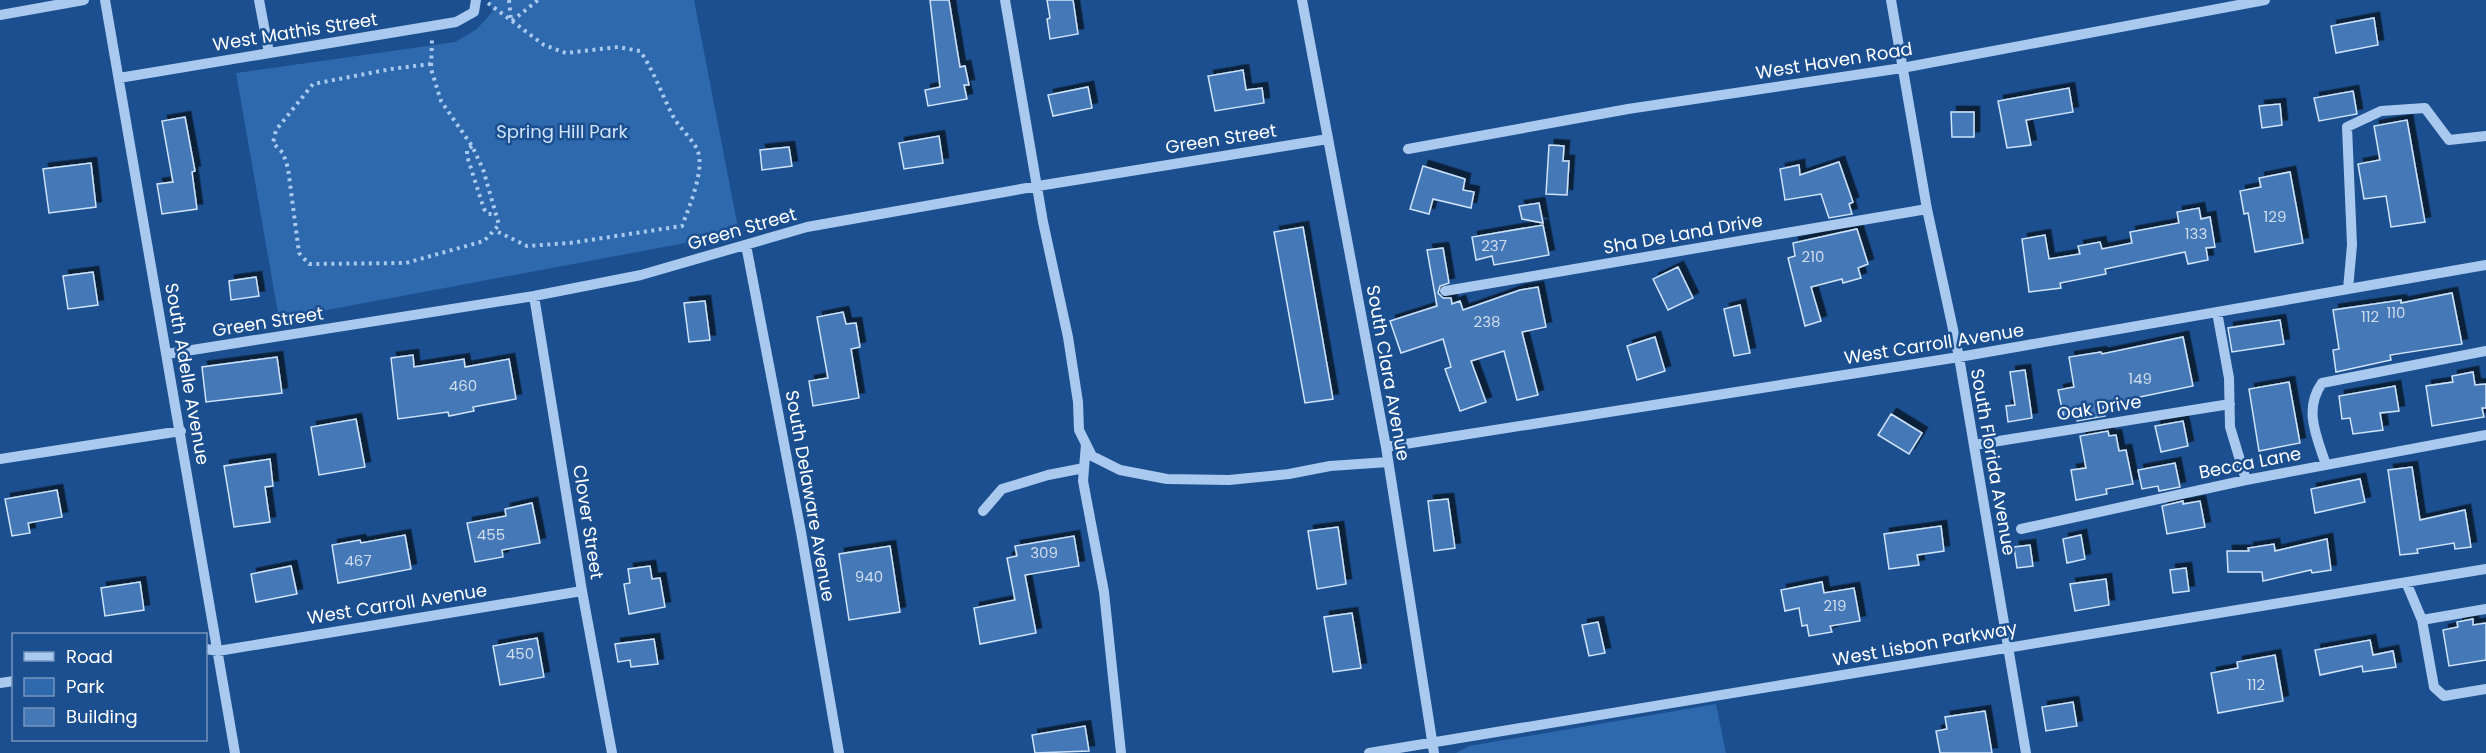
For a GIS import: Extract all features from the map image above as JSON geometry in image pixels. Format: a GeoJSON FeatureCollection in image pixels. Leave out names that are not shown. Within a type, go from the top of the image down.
{"type":"FeatureCollection","features":[{"type":"Feature","properties":{"kind":"street"},"geometry":{"type":"LineString","coordinates":[[0,15],[39,4],[84,0]]}},
{"type":"Feature","properties":{"kind":"street","name":"South Adelle Avenue"},"geometry":{"type":"LineString","coordinates":[[105,0],[235,753]]}},
{"type":"Feature","properties":{"kind":"street"},"geometry":{"type":"LineString","coordinates":[[260,0],[269,53]]}},
{"type":"Feature","properties":{"kind":"street","name":"West Mathis Street"},"geometry":{"type":"LineString","coordinates":[[119,78],[456,22],[474,12],[476,0]]}},
{"type":"Feature","properties":{"kind":"street"},"geometry":{"type":"LineString","coordinates":[[1005,0],[1068,337],[1078,402],[1079,430],[1092,456],[1120,470],[1167,478],[1229,480],[1288,474],[1330,466],[1388,462]]}},
{"type":"Feature","properties":{"kind":"street","name":"South Clara Avenue"},"geometry":{"type":"LineString","coordinates":[[1302,0],[1386,447],[1434,748]]}},
{"type":"Feature","properties":{"kind":"street","name":"South Florida Avenue"},"geometry":{"type":"LineString","coordinates":[[1891,0],[1927,209],[1959,357],[2026,753]]}},
{"type":"Feature","properties":{"kind":"street","name":"West Haven Road"},"geometry":{"type":"LineString","coordinates":[[1408,149],[1628,109],[1902,68],[2265,0]]}},
{"type":"Feature","properties":{"kind":"street"},"geometry":{"type":"LineString","coordinates":[[2348,289],[2352,245],[2347,126],[2381,111],[2425,108],[2449,140],[2486,136]]}},
{"type":"Feature","properties":{"kind":"street","name":"Green Street"},"geometry":{"type":"LineString","coordinates":[[167,354],[534,296],[641,275],[807,228],[1038,186],[1328,139]]}},
{"type":"Feature","properties":{"kind":"street","name":"Sha De Land Drive"},"geometry":{"type":"LineString","coordinates":[[1445,291],[1927,209]]}},
{"type":"Feature","properties":{"kind":"street","name":"South Delaware Avenue"},"geometry":{"type":"LineString","coordinates":[[746,245],[801,532],[839,753]]}},
{"type":"Feature","properties":{"kind":"street","name":"West Carroll Avenue"},"geometry":{"type":"LineString","coordinates":[[1386,447],[1959,357],[2486,265]]}},
{"type":"Feature","properties":{"kind":"street","name":"Clover Street"},"geometry":{"type":"LineString","coordinates":[[534,296],[582,591],[612,753]]}},
{"type":"Feature","properties":{"kind":"street"},"geometry":{"type":"LineString","coordinates":[[2217,312],[2229,378],[2230,426],[2246,480]]}},
{"type":"Feature","properties":{"kind":"street"},"geometry":{"type":"LineString","coordinates":[[2326,465],[2310,417],[2316,392],[2322,383],[2486,351]]}},
{"type":"Feature","properties":{"kind":"street","name":"Oak Drive"},"geometry":{"type":"LineString","coordinates":[[1974,445],[2230,404]]}},
{"type":"Feature","properties":{"kind":"street"},"geometry":{"type":"LineString","coordinates":[[0,459],[181,431]]}},
{"type":"Feature","properties":{"kind":"street","name":"Becca Lane"},"geometry":{"type":"LineString","coordinates":[[2020,529],[2246,480],[2486,435]]}},
{"type":"Feature","properties":{"kind":"street"},"geometry":{"type":"LineString","coordinates":[[1086,444],[1083,481],[1104,592],[1121,753]]}},
{"type":"Feature","properties":{"kind":"street"},"geometry":{"type":"LineString","coordinates":[[983,511],[1002,489],[1048,475],[1084,468]]}},
{"type":"Feature","properties":{"kind":"street","name":"West Lisbon Parkway"},"geometry":{"type":"LineString","coordinates":[[1369,753],[1434,748],[2008,647],[2486,569]]}},
{"type":"Feature","properties":{"kind":"street"},"geometry":{"type":"LineString","coordinates":[[2406,582],[2422,620],[2434,687],[2444,696],[2486,689]]}},
{"type":"Feature","properties":{"kind":"street","name":"West Carroll Avenue"},"geometry":{"type":"LineString","coordinates":[[207,649],[218,651],[582,591]]}},
{"type":"Feature","properties":{"kind":"street"},"geometry":{"type":"LineString","coordinates":[[2422,620],[2486,609]]}},
{"type":"Feature","properties":{"kind":"path"},"geometry":{"type":"LineString","coordinates":[[484,0],[544,45],[566,53],[618,47],[640,51],[650,66],[673,117],[697,150],[700,164],[693,197],[682,226],[580,241],[527,246],[494,230]]}},
{"type":"Feature","properties":{"kind":"path"},"geometry":{"type":"LineString","coordinates":[[509,0],[512,21]]}},
{"type":"Feature","properties":{"kind":"path"},"geometry":{"type":"LineString","coordinates":[[512,21],[538,0]]}},
{"type":"Feature","properties":{"kind":"path"},"geometry":{"type":"LineString","coordinates":[[431,64],[313,84],[276,130],[273,143],[283,153],[288,168],[299,253],[309,264],[406,263],[484,241],[499,225],[483,169],[472,146],[441,101],[431,64],[433,26]]}},
{"type":"Feature","properties":{"kind":"path"},"geometry":{"type":"LineString","coordinates":[[472,146],[467,150],[467,156],[484,208],[488,214],[496,214]]}},
{"type":"Feature","properties":{"kind":"green space","name":"Spring Hill Park"},"geometry":{"type":"Polygon","coordinates":[[[490,0],[694,0],[739,233],[279,319],[236,73],[455,42],[477,29],[492,12],[490,0]]]}},
{"type":"Feature","properties":{"kind":"green space"},"geometry":{"type":"Polygon","coordinates":[[[1716,704],[1726,753],[1456,753],[1469,746],[1716,704]]]}},
{"type":"Feature","properties":{"kind":"building"},"geometry":{"type":"Polygon","coordinates":[[[930,0],[949,0],[960,67],[965,66],[969,85],[964,85],[967,99],[928,106],[925,90],[940,87],[930,0]]]}},
{"type":"Feature","properties":{"kind":"building"},"geometry":{"type":"Polygon","coordinates":[[[1047,0],[1073,0],[1078,34],[1050,39],[1047,0]]]}},
{"type":"Feature","properties":{"kind":"building"},"geometry":{"type":"Polygon","coordinates":[[[2374,18],[2378,45],[2336,53],[2331,26],[2374,18]]]}},
{"type":"Feature","properties":{"kind":"building"},"geometry":{"type":"Polygon","coordinates":[[[1243,70],[1246,90],[1262,88],[1264,103],[1215,111],[1208,76],[1243,70]]]}},
{"type":"Feature","properties":{"kind":"building"},"geometry":{"type":"Polygon","coordinates":[[[1088,87],[1092,108],[1053,116],[1048,95],[1088,87]]]}},
{"type":"Feature","properties":{"kind":"building"},"geometry":{"type":"Polygon","coordinates":[[[2069,88],[2073,112],[2026,120],[2031,145],[2007,148],[1998,101],[2069,88]]]}},
{"type":"Feature","properties":{"kind":"building"},"geometry":{"type":"Polygon","coordinates":[[[2353,91],[2357,114],[2319,121],[2314,98],[2353,91]]]}},
{"type":"Feature","properties":{"kind":"building"},"geometry":{"type":"Polygon","coordinates":[[[2280,104],[2282,125],[2262,128],[2259,106],[2280,104]]]}},
{"type":"Feature","properties":{"kind":"building"},"geometry":{"type":"Polygon","coordinates":[[[1951,112],[1974,112],[1974,137],[1952,137],[1951,112]]]}},
{"type":"Feature","properties":{"kind":"building"},"geometry":{"type":"Polygon","coordinates":[[[185,117],[195,171],[192,172],[197,209],[162,214],[157,184],[173,182],[162,121],[185,117]]]}},
{"type":"Feature","properties":{"kind":"building"},"geometry":{"type":"Polygon","coordinates":[[[2407,120],[2425,222],[2391,227],[2386,196],[2364,199],[2358,164],[2380,160],[2374,126],[2407,120]]]}},
{"type":"Feature","properties":{"kind":"building"},"geometry":{"type":"Polygon","coordinates":[[[939,136],[943,163],[904,169],[899,143],[939,136]]]}},
{"type":"Feature","properties":{"kind":"building"},"geometry":{"type":"Polygon","coordinates":[[[1549,145],[1564,146],[1563,161],[1569,161],[1567,195],[1546,194],[1549,145]]]}},
{"type":"Feature","properties":{"kind":"building"},"geometry":{"type":"Polygon","coordinates":[[[789,147],[792,166],[762,170],[760,150],[789,147]]]}},
{"type":"Feature","properties":{"kind":"building"},"geometry":{"type":"Polygon","coordinates":[[[1839,162],[1853,202],[1849,204],[1852,214],[1829,218],[1821,194],[1785,200],[1780,169],[1799,165],[1800,175],[1839,162]]]}},
{"type":"Feature","properties":{"kind":"building"},"geometry":{"type":"Polygon","coordinates":[[[91,163],[96,207],[49,213],[43,169],[91,163]]]}},
{"type":"Feature","properties":{"kind":"building"},"geometry":{"type":"Polygon","coordinates":[[[1423,166],[1465,179],[1463,190],[1474,192],[1471,208],[1433,199],[1429,214],[1410,209],[1423,166]]]}},
{"type":"Feature","properties":{"kind":"building"},"geometry":{"type":"Polygon","coordinates":[[[2290,172],[2303,243],[2255,252],[2248,213],[2244,214],[2240,191],[2261,187],[2259,178],[2290,172]]]}},
{"type":"Feature","properties":{"kind":"building"},"geometry":{"type":"Polygon","coordinates":[[[1539,203],[1543,223],[1522,219],[1519,206],[1539,203]]]}},
{"type":"Feature","properties":{"kind":"building"},"geometry":{"type":"Polygon","coordinates":[[[2199,208],[2201,219],[2210,217],[2215,247],[2206,248],[2208,260],[2188,264],[2185,252],[2105,269],[2106,274],[2060,283],[2061,288],[2029,292],[2022,239],[2045,235],[2049,259],[2080,254],[2078,246],[2100,242],[2102,249],[2132,243],[2130,232],[2179,223],[2177,212],[2199,208]]]}},
{"type":"Feature","properties":{"kind":"building"},"geometry":{"type":"Polygon","coordinates":[[[1543,225],[1549,255],[1494,265],[1492,256],[1476,260],[1472,237],[1543,225]]]}},
{"type":"Feature","properties":{"kind":"building"},"geometry":{"type":"Polygon","coordinates":[[[1303,227],[1333,399],[1305,403],[1274,232],[1303,227]]]}},
{"type":"Feature","properties":{"kind":"building"},"geometry":{"type":"Polygon","coordinates":[[[1857,229],[1868,264],[1858,268],[1861,278],[1843,283],[1842,279],[1811,287],[1821,321],[1805,326],[1788,258],[1795,256],[1793,243],[1857,229]]]}},
{"type":"Feature","properties":{"kind":"building"},"geometry":{"type":"Polygon","coordinates":[[[1443,248],[1449,283],[1440,286],[1438,293],[1443,298],[1451,298],[1452,304],[1460,301],[1463,310],[1520,290],[1538,287],[1546,327],[1522,332],[1538,395],[1517,400],[1504,351],[1471,361],[1486,402],[1460,411],[1445,369],[1451,367],[1443,339],[1401,353],[1390,321],[1437,306],[1427,250],[1443,248]]]}},
{"type":"Feature","properties":{"kind":"building"},"geometry":{"type":"Polygon","coordinates":[[[1678,267],[1693,298],[1668,310],[1653,279],[1678,267]]]}},
{"type":"Feature","properties":{"kind":"building"},"geometry":{"type":"Polygon","coordinates":[[[93,272],[98,305],[68,309],[63,276],[93,272]]]}},
{"type":"Feature","properties":{"kind":"building"},"geometry":{"type":"Polygon","coordinates":[[[256,277],[259,296],[231,300],[229,281],[256,277]]]}},
{"type":"Feature","properties":{"kind":"building"},"geometry":{"type":"Polygon","coordinates":[[[2452,293],[2462,344],[2390,355],[2391,360],[2336,372],[2333,350],[2339,349],[2333,310],[2401,300],[2401,303],[2452,293]]]}},
{"type":"Feature","properties":{"kind":"building"},"geometry":{"type":"Polygon","coordinates":[[[705,301],[710,340],[689,342],[684,303],[705,301]]]}},
{"type":"Feature","properties":{"kind":"building"},"geometry":{"type":"Polygon","coordinates":[[[1740,305],[1750,353],[1734,356],[1724,309],[1740,305]]]}},
{"type":"Feature","properties":{"kind":"building"},"geometry":{"type":"Polygon","coordinates":[[[843,312],[846,324],[856,323],[860,347],[851,349],[859,398],[813,406],[809,381],[828,378],[817,317],[843,312]]]}},
{"type":"Feature","properties":{"kind":"building"},"geometry":{"type":"Polygon","coordinates":[[[2280,320],[2284,344],[2232,352],[2228,328],[2280,320]]]}},
{"type":"Feature","properties":{"kind":"building"},"geometry":{"type":"Polygon","coordinates":[[[1655,337],[1665,371],[1637,380],[1627,346],[1655,337]]]}},
{"type":"Feature","properties":{"kind":"building"},"geometry":{"type":"Polygon","coordinates":[[[2183,337],[2193,386],[2103,407],[2105,416],[2077,421],[2076,415],[2064,418],[2058,390],[2074,387],[2069,357],[2101,352],[2102,354],[2183,337]]]}},
{"type":"Feature","properties":{"kind":"building"},"geometry":{"type":"Polygon","coordinates":[[[413,355],[414,367],[464,359],[465,367],[509,359],[516,399],[473,407],[474,411],[449,416],[448,412],[398,419],[391,358],[413,355]]]}},
{"type":"Feature","properties":{"kind":"building"},"geometry":{"type":"Polygon","coordinates":[[[277,357],[282,393],[206,402],[202,367],[277,357]]]}},
{"type":"Feature","properties":{"kind":"building"},"geometry":{"type":"Polygon","coordinates":[[[2025,370],[2032,418],[2008,422],[2006,406],[2015,405],[2010,372],[2025,370]]]}},
{"type":"Feature","properties":{"kind":"building"},"geometry":{"type":"Polygon","coordinates":[[[2473,372],[2475,385],[2486,384],[2486,408],[2482,408],[2484,417],[2432,426],[2426,386],[2453,382],[2452,376],[2473,372]]]}},
{"type":"Feature","properties":{"kind":"building"},"geometry":{"type":"Polygon","coordinates":[[[2289,382],[2300,443],[2259,451],[2249,389],[2289,382]]]}},
{"type":"Feature","properties":{"kind":"building"},"geometry":{"type":"Polygon","coordinates":[[[2395,386],[2399,411],[2380,413],[2383,430],[2353,434],[2350,418],[2342,419],[2339,396],[2395,386]]]}},
{"type":"Feature","properties":{"kind":"building"},"geometry":{"type":"Polygon","coordinates":[[[1891,414],[1922,433],[1909,454],[1878,435],[1891,414]]]}},
{"type":"Feature","properties":{"kind":"building"},"geometry":{"type":"Polygon","coordinates":[[[356,419],[365,467],[319,475],[311,427],[356,419]]]}},
{"type":"Feature","properties":{"kind":"building"},"geometry":{"type":"Polygon","coordinates":[[[2183,421],[2188,446],[2161,452],[2155,426],[2183,421]]]}},
{"type":"Feature","properties":{"kind":"building"},"geometry":{"type":"Polygon","coordinates":[[[2108,431],[2109,436],[2116,435],[2119,451],[2126,450],[2133,484],[2106,489],[2107,494],[2076,500],[2071,470],[2086,468],[2080,436],[2108,431]]]}},
{"type":"Feature","properties":{"kind":"building"},"geometry":{"type":"Polygon","coordinates":[[[270,459],[273,486],[265,487],[270,522],[234,527],[224,466],[270,459]]]}},
{"type":"Feature","properties":{"kind":"building"},"geometry":{"type":"Polygon","coordinates":[[[2175,463],[2180,487],[2159,491],[2158,486],[2142,489],[2138,470],[2175,463]]]}},
{"type":"Feature","properties":{"kind":"building"},"geometry":{"type":"Polygon","coordinates":[[[2412,467],[2420,520],[2465,510],[2471,547],[2455,549],[2454,543],[2417,549],[2418,553],[2400,555],[2388,470],[2412,467]]]}},
{"type":"Feature","properties":{"kind":"building"},"geometry":{"type":"Polygon","coordinates":[[[2360,479],[2365,502],[2315,513],[2311,489],[2360,479]]]}},
{"type":"Feature","properties":{"kind":"building"},"geometry":{"type":"Polygon","coordinates":[[[57,490],[62,517],[28,523],[30,533],[12,536],[5,499],[57,490]]]}},
{"type":"Feature","properties":{"kind":"building"},"geometry":{"type":"Polygon","coordinates":[[[1448,499],[1455,548],[1434,551],[1428,501],[1448,499]]]}},
{"type":"Feature","properties":{"kind":"building"},"geometry":{"type":"Polygon","coordinates":[[[2183,501],[2183,504],[2200,501],[2205,527],[2167,534],[2162,506],[2183,501]]]}},
{"type":"Feature","properties":{"kind":"building"},"geometry":{"type":"Polygon","coordinates":[[[532,503],[540,543],[502,550],[503,557],[475,562],[467,523],[506,516],[505,509],[532,503]]]}},
{"type":"Feature","properties":{"kind":"building"},"geometry":{"type":"Polygon","coordinates":[[[1941,526],[1944,551],[1917,555],[1919,565],[1889,569],[1884,534],[1941,526]]]}},
{"type":"Feature","properties":{"kind":"building"},"geometry":{"type":"Polygon","coordinates":[[[1338,527],[1346,584],[1317,589],[1308,531],[1338,527]]]}},
{"type":"Feature","properties":{"kind":"building"},"geometry":{"type":"Polygon","coordinates":[[[405,535],[411,569],[338,583],[332,545],[360,540],[361,543],[405,535]]]}},
{"type":"Feature","properties":{"kind":"building"},"geometry":{"type":"Polygon","coordinates":[[[2081,535],[2085,559],[2067,563],[2063,539],[2081,535]]]}},
{"type":"Feature","properties":{"kind":"building"},"geometry":{"type":"Polygon","coordinates":[[[1074,536],[1079,566],[1025,575],[1036,633],[980,644],[974,608],[1015,600],[1007,558],[1017,556],[1015,546],[1074,536]]]}},
{"type":"Feature","properties":{"kind":"building"},"geometry":{"type":"Polygon","coordinates":[[[2327,539],[2331,570],[2312,573],[2311,570],[2263,581],[2262,572],[2228,572],[2227,551],[2249,551],[2248,548],[2274,544],[2275,551],[2327,539]]]}},
{"type":"Feature","properties":{"kind":"building"},"geometry":{"type":"Polygon","coordinates":[[[2030,545],[2033,566],[2017,568],[2014,547],[2030,545]]]}},
{"type":"Feature","properties":{"kind":"building"},"geometry":{"type":"Polygon","coordinates":[[[890,546],[900,612],[849,620],[839,554],[890,546]]]}},
{"type":"Feature","properties":{"kind":"building"},"geometry":{"type":"Polygon","coordinates":[[[291,566],[297,594],[256,602],[251,574],[291,566]]]}},
{"type":"Feature","properties":{"kind":"building"},"geometry":{"type":"Polygon","coordinates":[[[650,566],[652,579],[660,578],[665,607],[629,614],[624,584],[630,583],[628,569],[650,566]]]}},
{"type":"Feature","properties":{"kind":"building"},"geometry":{"type":"Polygon","coordinates":[[[2186,568],[2189,591],[2173,593],[2170,570],[2186,568]]]}},
{"type":"Feature","properties":{"kind":"building"},"geometry":{"type":"Polygon","coordinates":[[[2106,579],[2109,605],[2075,611],[2070,584],[2106,579]]]}},
{"type":"Feature","properties":{"kind":"building"},"geometry":{"type":"Polygon","coordinates":[[[140,582],[144,610],[105,616],[101,588],[140,582]]]}},
{"type":"Feature","properties":{"kind":"building"},"geometry":{"type":"Polygon","coordinates":[[[1822,582],[1824,593],[1854,588],[1860,621],[1830,626],[1832,632],[1809,636],[1807,625],[1802,626],[1799,608],[1785,611],[1781,590],[1822,582]]]}},
{"type":"Feature","properties":{"kind":"building"},"geometry":{"type":"Polygon","coordinates":[[[1352,613],[1361,668],[1333,672],[1324,617],[1352,613]]]}},
{"type":"Feature","properties":{"kind":"building"},"geometry":{"type":"Polygon","coordinates":[[[2473,619],[2473,625],[2486,623],[2486,660],[2449,666],[2443,630],[2458,627],[2457,622],[2473,619]]]}},
{"type":"Feature","properties":{"kind":"building"},"geometry":{"type":"Polygon","coordinates":[[[1598,622],[1605,653],[1589,656],[1582,625],[1598,622]]]}},
{"type":"Feature","properties":{"kind":"building"},"geometry":{"type":"Polygon","coordinates":[[[537,638],[544,677],[500,685],[493,646],[537,638]]]}},
{"type":"Feature","properties":{"kind":"building"},"geometry":{"type":"Polygon","coordinates":[[[654,639],[658,664],[631,667],[630,660],[618,662],[615,644],[654,639]]]}},
{"type":"Feature","properties":{"kind":"building"},"geometry":{"type":"Polygon","coordinates":[[[2370,640],[2373,655],[2393,651],[2396,667],[2363,672],[2362,666],[2320,675],[2315,650],[2370,640]]]}},
{"type":"Feature","properties":{"kind":"building"},"geometry":{"type":"Polygon","coordinates":[[[2275,655],[2283,701],[2218,713],[2211,673],[2238,668],[2237,662],[2275,655]]]}},
{"type":"Feature","properties":{"kind":"building"},"geometry":{"type":"Polygon","coordinates":[[[2073,702],[2077,726],[2046,731],[2042,707],[2073,702]]]}},
{"type":"Feature","properties":{"kind":"building"},"geometry":{"type":"Polygon","coordinates":[[[1985,711],[1992,753],[1940,753],[1936,731],[1947,729],[1945,717],[1985,711]]]}},
{"type":"Feature","properties":{"kind":"building"},"geometry":{"type":"Polygon","coordinates":[[[1085,726],[1089,751],[1035,753],[1032,735],[1085,726]]]}}]}
